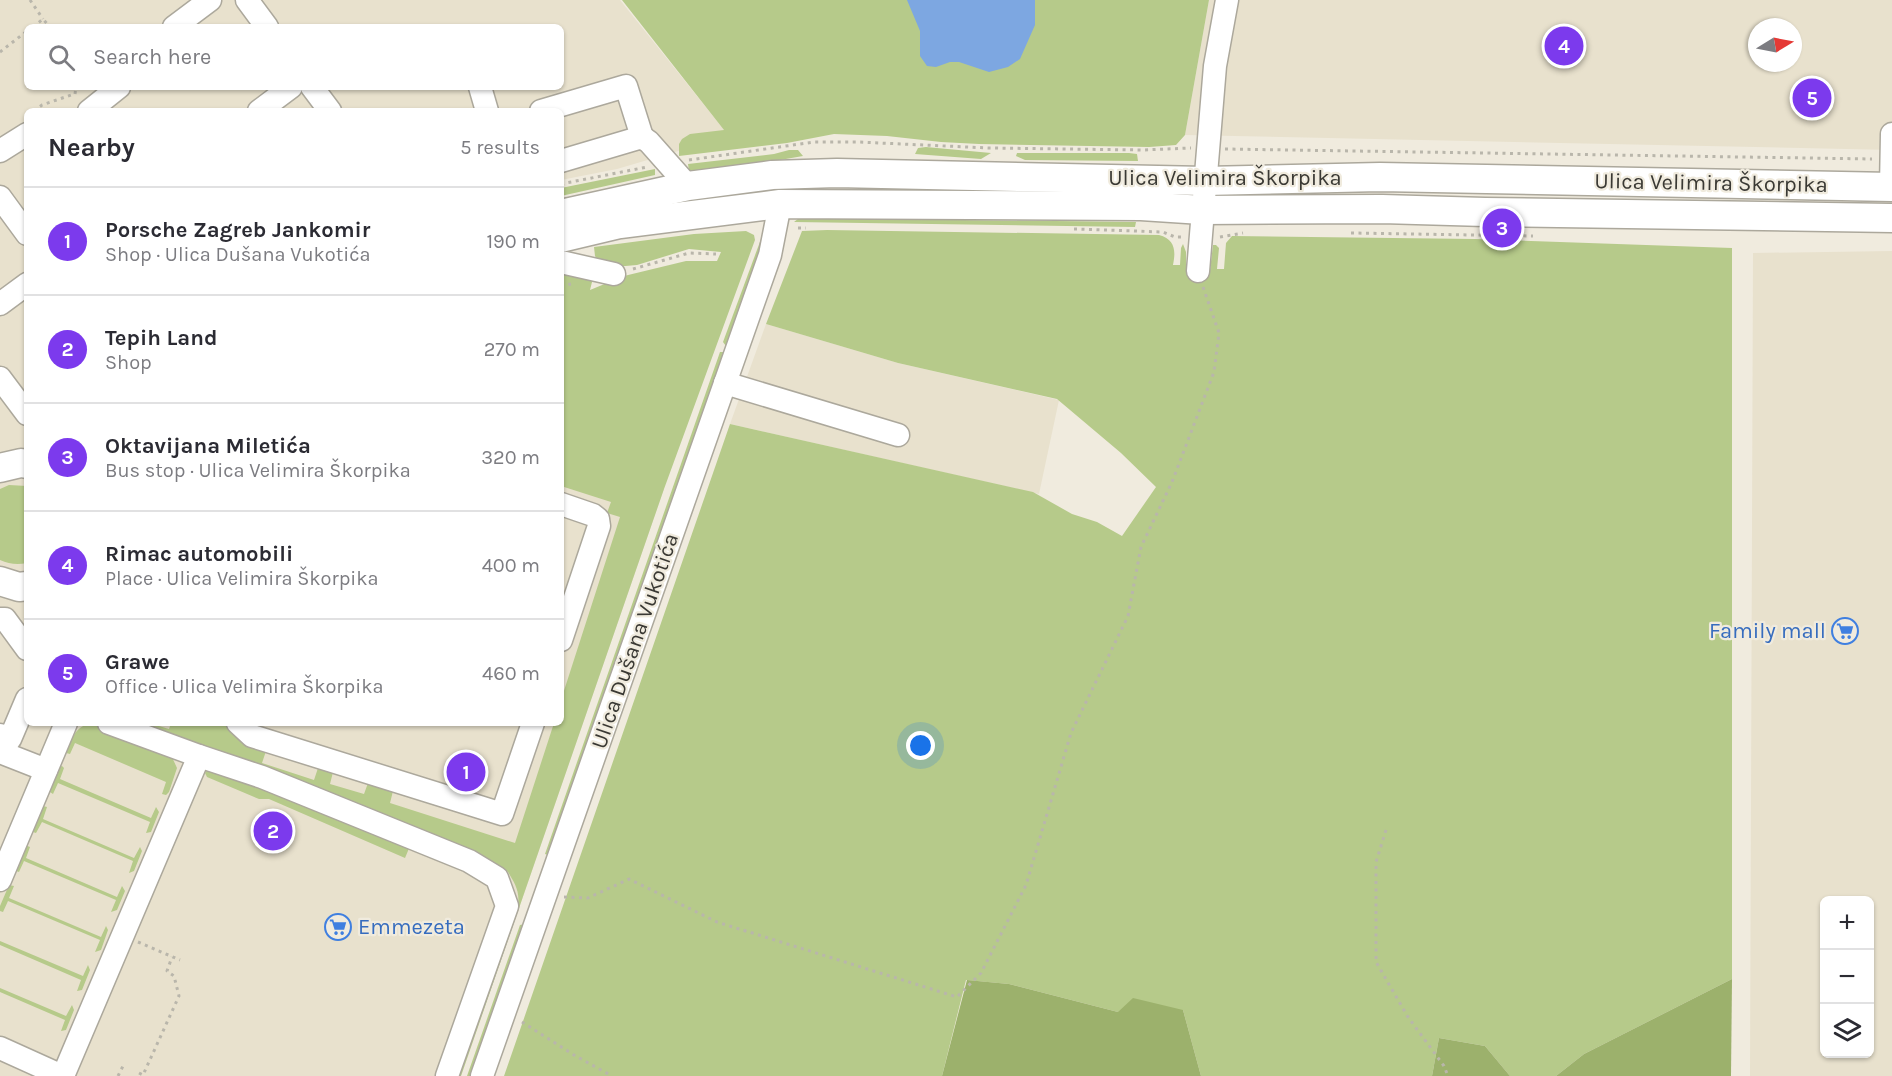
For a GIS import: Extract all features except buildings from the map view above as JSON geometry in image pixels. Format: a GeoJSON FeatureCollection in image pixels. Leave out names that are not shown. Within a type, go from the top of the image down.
{"type":"FeatureCollection","features":[{"type":"Feature","properties":{"kind":"main road","name":"Ulica Velimira Škorpika"},"geometry":{"type":"LineString","coordinates":[[564,212],[688,186],[772,176],[837,173],[1205,181],[1380,177],[1892,187]]}},
{"type":"Feature","properties":{"kind":"main road","name":"Ulica Velimira Škorpika"},"geometry":{"type":"LineString","coordinates":[[564,237],[620,224],[780,204],[1141,206],[1202,210],[1382,209],[1892,218]]}},
{"type":"Feature","properties":{"kind":"main road"},"geometry":{"type":"LineString","coordinates":[[0,468],[24,464]]}},
{"type":"Feature","properties":{"kind":"main road"},"geometry":{"type":"LineString","coordinates":[[0,581],[24,586]]}},
{"type":"Feature","properties":{"kind":"street"},"geometry":{"type":"LineString","coordinates":[[178,24],[210,0]]}},
{"type":"Feature","properties":{"kind":"street"},"geometry":{"type":"LineString","coordinates":[[247,0],[265,24]]}},
{"type":"Feature","properties":{"kind":"street"},"geometry":{"type":"LineString","coordinates":[[1198,271],[1215,66],[1227,0]]}},
{"type":"Feature","properties":{"kind":"street"},"geometry":{"type":"LineString","coordinates":[[551,108],[626,86],[642,137],[650,142],[688,186]]}},
{"type":"Feature","properties":{"kind":"street"},"geometry":{"type":"LineString","coordinates":[[82,103],[112,90]]}},
{"type":"Feature","properties":{"kind":"street"},"geometry":{"type":"LineString","coordinates":[[263,108],[287,90]]}},
{"type":"Feature","properties":{"kind":"street"},"geometry":{"type":"LineString","coordinates":[[314,90],[328,108]]}},
{"type":"Feature","properties":{"kind":"street"},"geometry":{"type":"LineString","coordinates":[[481,90],[486,108]]}},
{"type":"Feature","properties":{"kind":"street"},"geometry":{"type":"LineString","coordinates":[[1892,134],[1892,187]]}},
{"type":"Feature","properties":{"kind":"street"},"geometry":{"type":"LineString","coordinates":[[0,151],[24,136]]}},
{"type":"Feature","properties":{"kind":"street"},"geometry":{"type":"LineString","coordinates":[[564,160],[642,137]]}},
{"type":"Feature","properties":{"kind":"street"},"geometry":{"type":"LineString","coordinates":[[0,197],[24,230]]}},
{"type":"Feature","properties":{"kind":"street","name":"Ulica Dušana Vukotića"},"geometry":{"type":"LineString","coordinates":[[482,1076],[770,255],[780,204]]}},
{"type":"Feature","properties":{"kind":"street"},"geometry":{"type":"LineString","coordinates":[[590,231],[586,254],[595,276]]}},
{"type":"Feature","properties":{"kind":"street"},"geometry":{"type":"LineString","coordinates":[[564,263],[595,276]]}},
{"type":"Feature","properties":{"kind":"street"},"geometry":{"type":"LineString","coordinates":[[0,304],[24,286]]}},
{"type":"Feature","properties":{"kind":"street"},"geometry":{"type":"LineString","coordinates":[[0,378],[24,410]]}},
{"type":"Feature","properties":{"kind":"street"},"geometry":{"type":"LineString","coordinates":[[725,383],[898,435]]}},
{"type":"Feature","properties":{"kind":"street"},"geometry":{"type":"LineString","coordinates":[[564,505],[592,515],[598,519],[599,526],[564,631]]}},
{"type":"Feature","properties":{"kind":"street"},"geometry":{"type":"LineString","coordinates":[[0,619],[5,619],[24,645]]}},
{"type":"Feature","properties":{"kind":"street"},"geometry":{"type":"LineString","coordinates":[[0,735],[10,739],[24,706]]}},
{"type":"Feature","properties":{"kind":"street"},"geometry":{"type":"LineString","coordinates":[[0,880],[65,726]]}},
{"type":"Feature","properties":{"kind":"street"},"geometry":{"type":"LineString","coordinates":[[117,726],[262,777],[327,803],[469,861],[497,878],[507,906],[447,1076]]}},
{"type":"Feature","properties":{"kind":"street"},"geometry":{"type":"LineString","coordinates":[[241,726],[252,736],[501,814],[532,726]]}},
{"type":"Feature","properties":{"kind":"street"},"geometry":{"type":"LineString","coordinates":[[0,752],[46,771]]}},
{"type":"Feature","properties":{"kind":"street"},"geometry":{"type":"LineString","coordinates":[[0,1048],[63,1076],[199,756]]}},
{"type":"Feature","properties":{"kind":"path"},"geometry":{"type":"LineString","coordinates":[[30,0],[47,24]]}},
{"type":"Feature","properties":{"kind":"path"},"geometry":{"type":"LineString","coordinates":[[37,24],[43,19]]}},
{"type":"Feature","properties":{"kind":"path"},"geometry":{"type":"LineString","coordinates":[[0,52],[24,33]]}},
{"type":"Feature","properties":{"kind":"path"},"geometry":{"type":"LineString","coordinates":[[38,108],[42,105],[82,103]]}},
{"type":"Feature","properties":{"kind":"path"},"geometry":{"type":"LineString","coordinates":[[564,183],[668,163],[814,142],[989,148],[1143,150],[1193,148]]}},
{"type":"Feature","properties":{"kind":"path"},"geometry":{"type":"LineString","coordinates":[[1230,149],[1874,159]]}},
{"type":"Feature","properties":{"kind":"path"},"geometry":{"type":"LineString","coordinates":[[1134,231],[1163,232],[1175,237]]}},
{"type":"Feature","properties":{"kind":"path"},"geometry":{"type":"LineString","coordinates":[[1216,237],[1246,232]]}},
{"type":"Feature","properties":{"kind":"path"},"geometry":{"type":"LineString","coordinates":[[564,285],[689,253],[716,254]]}},
{"type":"Feature","properties":{"kind":"path"},"geometry":{"type":"LineString","coordinates":[[547,892],[564,897],[588,898],[629,879],[717,922],[957,997],[981,974],[1026,885],[1071,733],[1128,616],[1141,547],[1172,482],[1214,372],[1218,333],[1198,271]]}},
{"type":"Feature","properties":{"kind":"path"},"geometry":{"type":"LineString","coordinates":[[1386,830],[1376,862],[1376,962],[1408,1017],[1444,1066],[1448,1076]]}},
{"type":"Feature","properties":{"kind":"path"},"geometry":{"type":"LineString","coordinates":[[123,936],[180,960]]}},
{"type":"Feature","properties":{"kind":"path"},"geometry":{"type":"LineString","coordinates":[[139,1073],[143,1075],[179,996],[174,976],[167,971],[172,957]]}},
{"type":"Feature","properties":{"kind":"path"},"geometry":{"type":"LineString","coordinates":[[169,1001],[175,1004]]}},
{"type":"Feature","properties":{"kind":"path"},"geometry":{"type":"LineString","coordinates":[[505,1011],[612,1076]]}},
{"type":"Feature","properties":{"kind":"path"},"geometry":{"type":"LineString","coordinates":[[154,1038],[159,1040]]}},
{"type":"Feature","properties":{"kind":"path"},"geometry":{"type":"LineString","coordinates":[[118,1076],[123,1066]]}},
{"type":"Feature","properties":{"kind":"shaded area"},"geometry":{"type":"Polygon","coordinates":[[[0,0],[620,0],[729,136],[617,169],[564,179],[564,108],[24,108],[24,726],[564,726],[564,455],[664,489],[461,1076],[0,1076],[0,0]]]}},
{"type":"Feature","properties":{"kind":"shaded area"},"geometry":{"type":"Polygon","coordinates":[[[1209,0],[1892,0],[1892,150],[1185,135],[1209,0]]]}},
{"type":"Feature","properties":{"kind":"shaded area"},"geometry":{"type":"Polygon","coordinates":[[[1892,251],[1892,1076],[1750,1076],[1753,253],[1892,251]]]}},
{"type":"Feature","properties":{"kind":"shaded area"},"geometry":{"type":"Polygon","coordinates":[[[766,324],[898,363],[1059,400],[1039,494],[730,424],[766,324]]]}},
{"type":"Feature","properties":{"kind":"green space"},"geometry":{"type":"Polygon","coordinates":[[[622,0],[1209,0],[1185,135],[1176,145],[1149,147],[979,144],[834,134],[787,143],[679,156],[679,144],[690,134],[724,130],[622,0]]]}},
{"type":"Feature","properties":{"kind":"green space"},"geometry":{"type":"Polygon","coordinates":[[[918,148],[991,153],[981,159],[915,154],[918,148]]]}},
{"type":"Feature","properties":{"kind":"green space"},"geometry":{"type":"Polygon","coordinates":[[[798,150],[803,156],[689,171],[688,164],[774,154],[798,150]]]}},
{"type":"Feature","properties":{"kind":"green space"},"geometry":{"type":"Polygon","coordinates":[[[1017,153],[1129,153],[1137,154],[1138,161],[1025,160],[1016,156],[1017,153]]]}},
{"type":"Feature","properties":{"kind":"green space"},"geometry":{"type":"Polygon","coordinates":[[[655,169],[655,175],[564,195],[564,187],[655,169]]]}},
{"type":"Feature","properties":{"kind":"green space"},"geometry":{"type":"Polygon","coordinates":[[[808,211],[918,214],[963,220],[1136,222],[1135,227],[794,222],[808,211]]]}},
{"type":"Feature","properties":{"kind":"green space"},"geometry":{"type":"Polygon","coordinates":[[[746,231],[754,235],[755,240],[664,489],[461,1076],[456,1076],[518,904],[517,891],[508,872],[345,800],[142,726],[159,726],[169,729],[170,726],[231,726],[266,751],[262,763],[314,780],[318,768],[333,772],[330,784],[364,794],[368,783],[393,791],[390,803],[515,843],[553,726],[564,726],[564,691],[620,517],[607,513],[611,502],[564,487],[564,268],[593,278],[590,290],[624,276],[686,261],[717,261],[721,252],[689,249],[637,265],[602,268],[595,256],[594,247],[694,234],[746,231]]]}},
{"type":"Feature","properties":{"kind":"green space"},"geometry":{"type":"Polygon","coordinates":[[[802,231],[1159,235],[1168,239],[1173,246],[1173,265],[1180,265],[1183,244],[1186,252],[1186,268],[1210,270],[1213,245],[1219,248],[1217,269],[1224,269],[1226,243],[1232,236],[1475,239],[1732,248],[1732,979],[1584,1054],[1556,1076],[1510,1076],[1485,1046],[1439,1038],[1432,1076],[1201,1076],[1183,1010],[1118,1012],[1009,984],[966,980],[942,1076],[504,1076],[730,424],[1033,492],[1072,514],[1097,522],[1122,536],[1156,487],[1121,453],[1057,399],[898,363],[766,324],[802,231]]]}},
{"type":"Feature","properties":{"kind":"green space"},"geometry":{"type":"Polygon","coordinates":[[[761,239],[763,249],[726,346],[723,342],[761,239]]]}},
{"type":"Feature","properties":{"kind":"green space"},"geometry":{"type":"Polygon","coordinates":[[[720,352],[724,352],[548,855],[545,854],[720,352]]]}},
{"type":"Feature","properties":{"kind":"green space"},"geometry":{"type":"Polygon","coordinates":[[[9,485],[24,486],[24,563],[13,564],[0,560],[0,489],[9,485]]]}},
{"type":"Feature","properties":{"kind":"green space"},"geometry":{"type":"Polygon","coordinates":[[[98,726],[171,755],[177,768],[169,792],[166,795],[162,794],[166,782],[75,743],[70,754],[66,753],[72,738],[80,728],[98,726]]]}},
{"type":"Feature","properties":{"kind":"green space"},"geometry":{"type":"Polygon","coordinates":[[[59,767],[64,768],[60,779],[151,818],[156,807],[159,812],[151,832],[146,833],[150,822],[58,783],[53,794],[50,792],[59,767]]]}},
{"type":"Feature","properties":{"kind":"green space"},"geometry":{"type":"Polygon","coordinates":[[[213,768],[410,846],[405,858],[269,799],[259,799],[207,777],[205,773],[208,769],[213,768]]]}},
{"type":"Feature","properties":{"kind":"green space"},"geometry":{"type":"Polygon","coordinates":[[[43,806],[47,807],[43,819],[134,858],[140,847],[142,851],[134,871],[129,873],[133,861],[42,822],[36,833],[33,832],[43,806]]]}},
{"type":"Feature","properties":{"kind":"green space"},"geometry":{"type":"Polygon","coordinates":[[[25,845],[30,847],[26,858],[117,897],[122,886],[125,891],[117,910],[111,912],[116,900],[24,861],[19,872],[16,871],[25,845]]]}},
{"type":"Feature","properties":{"kind":"green space"},"geometry":{"type":"Polygon","coordinates":[[[9,885],[14,886],[9,898],[101,937],[106,926],[108,930],[101,950],[95,952],[100,940],[8,901],[3,912],[0,911],[9,885]]]}},
{"type":"Feature","properties":{"kind":"green space"},"geometry":{"type":"Polygon","coordinates":[[[525,924],[472,1076],[467,1076],[520,925],[525,924]]]}},
{"type":"Feature","properties":{"kind":"green space"},"geometry":{"type":"Polygon","coordinates":[[[0,941],[83,976],[88,965],[90,970],[82,990],[77,991],[81,980],[0,945],[0,941]]]}},
{"type":"Feature","properties":{"kind":"green space"},"geometry":{"type":"Polygon","coordinates":[[[1732,979],[1731,1076],[1556,1076],[1584,1054],[1732,979]]]}},
{"type":"Feature","properties":{"kind":"green space"},"geometry":{"type":"Polygon","coordinates":[[[967,980],[1009,984],[1118,1012],[1133,998],[1183,1010],[1201,1076],[942,1076],[967,980]]]}},
{"type":"Feature","properties":{"kind":"green space"},"geometry":{"type":"Polygon","coordinates":[[[0,988],[66,1016],[72,1005],[74,1010],[66,1030],[61,1031],[65,1020],[0,992],[0,988]]]}},
{"type":"Feature","properties":{"kind":"green space"},"geometry":{"type":"Polygon","coordinates":[[[1439,1038],[1485,1046],[1510,1076],[1432,1076],[1439,1038]]]}},
{"type":"Feature","properties":{"kind":"water"},"geometry":{"type":"Polygon","coordinates":[[[907,0],[1035,0],[1035,25],[1020,59],[1008,67],[989,72],[959,62],[950,62],[936,67],[927,66],[920,56],[920,31],[907,0]]]}},
{"type":"Feature","properties":{"kind":"place","name":"Rimac automobili"},"geometry":{"type":"Point","coordinates":[1564,46]}},
{"type":"Feature","properties":{"kind":"place","name":"Grawe"},"geometry":{"type":"Point","coordinates":[1812,98]}},
{"type":"Feature","properties":{"kind":"place","name":"Oktavijana Miletića"},"geometry":{"type":"Point","coordinates":[1502,228]}},
{"type":"Feature","properties":{"kind":"place","name":"Family mall"},"geometry":{"type":"Point","coordinates":[1845,631]}},
{"type":"Feature","properties":{"kind":"place","name":"Porsche Zagreb Jankomir"},"geometry":{"type":"Point","coordinates":[466,772]}},
{"type":"Feature","properties":{"kind":"place","name":"Tepih Land"},"geometry":{"type":"Point","coordinates":[273,831]}},
{"type":"Feature","properties":{"kind":"place","name":"Emmezeta"},"geometry":{"type":"Point","coordinates":[338,927]}}]}
